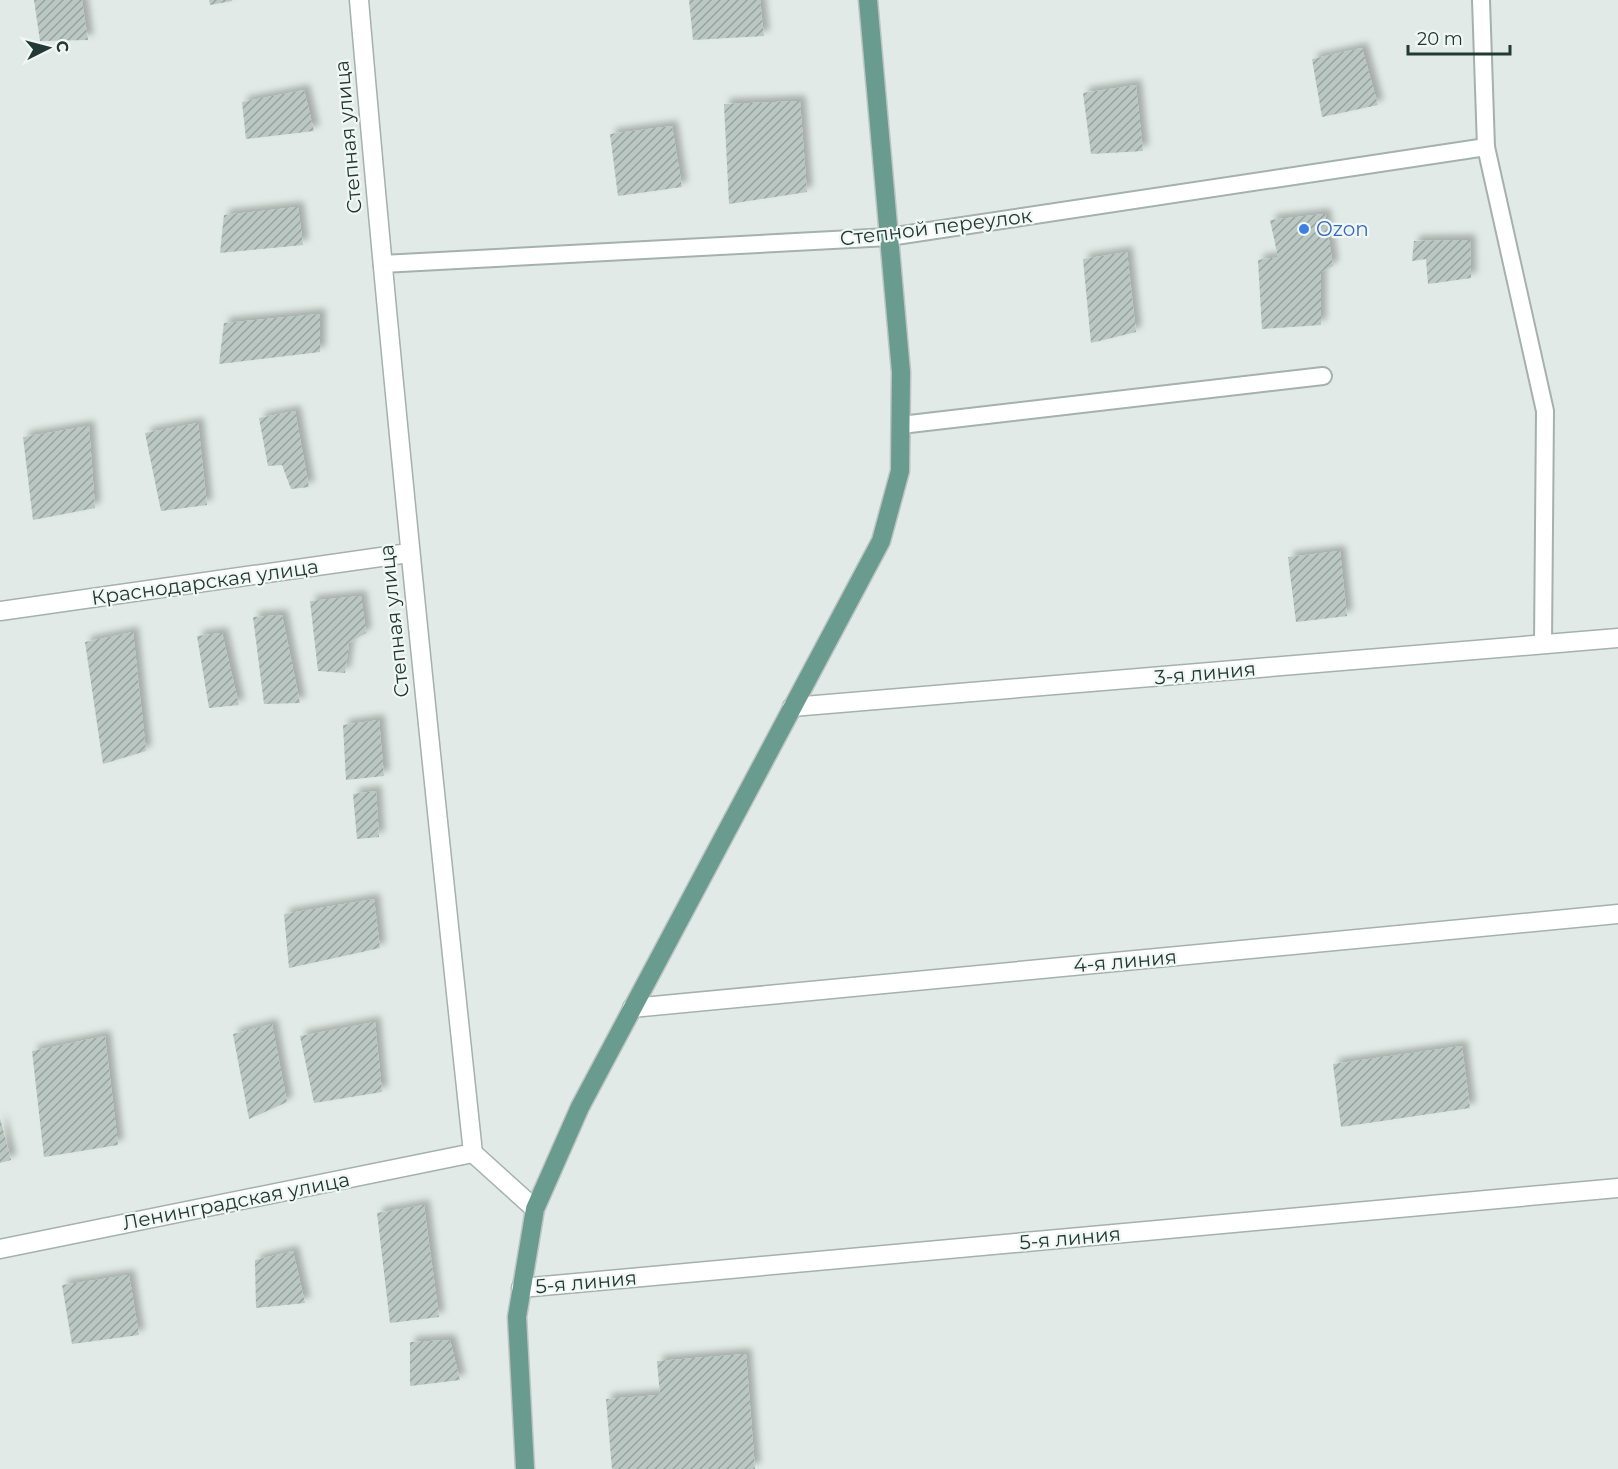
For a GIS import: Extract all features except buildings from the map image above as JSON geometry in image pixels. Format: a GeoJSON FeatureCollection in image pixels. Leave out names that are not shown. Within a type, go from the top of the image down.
{"type":"FeatureCollection","features":[{"type":"Feature","properties":{"kind":"main road"},"geometry":{"type":"LineString","coordinates":[[525,1469],[516,1317],[535,1209],[580,1107],[881,541],[900,471],[901,372],[868,0]]}},
{"type":"Feature","properties":{"kind":"street","name":"Степная улица"},"geometry":{"type":"LineString","coordinates":[[359,0],[409,553],[473,1153]]}},
{"type":"Feature","properties":{"kind":"street","name":"Краснодарская улица"},"geometry":{"type":"LineString","coordinates":[[0,611],[409,553]]}},
{"type":"Feature","properties":{"kind":"street","name":"3-я линия"},"geometry":{"type":"LineString","coordinates":[[792,707],[1618,638]]}},
{"type":"Feature","properties":{"kind":"street","name":"4-я линия"},"geometry":{"type":"LineString","coordinates":[[632,1008],[1618,914]]}},
{"type":"Feature","properties":{"kind":"street"},"geometry":{"type":"LineString","coordinates":[[473,1153],[535,1209]]}},
{"type":"Feature","properties":{"kind":"street","name":"Ленинградская улица"},"geometry":{"type":"LineString","coordinates":[[0,1249],[473,1153]]}},
{"type":"Feature","properties":{"kind":"street","name":"5-я линия"},"geometry":{"type":"LineString","coordinates":[[521,1288],[1618,1188]]}},
{"type":"Feature","properties":{"kind":"lane"},"geometry":{"type":"LineString","coordinates":[[1481,0],[1486,147],[1545,411],[1543,644]]}},
{"type":"Feature","properties":{"kind":"lane","name":"Степной переулок"},"geometry":{"type":"LineString","coordinates":[[382,264],[889,237],[1486,147]]}},
{"type":"Feature","properties":{"kind":"lane"},"geometry":{"type":"LineString","coordinates":[[901,425],[1323,376]]}},
{"type":"Feature","properties":{"kind":"place","name":"Ozon"},"geometry":{"type":"Point","coordinates":[1304,229]}}]}
